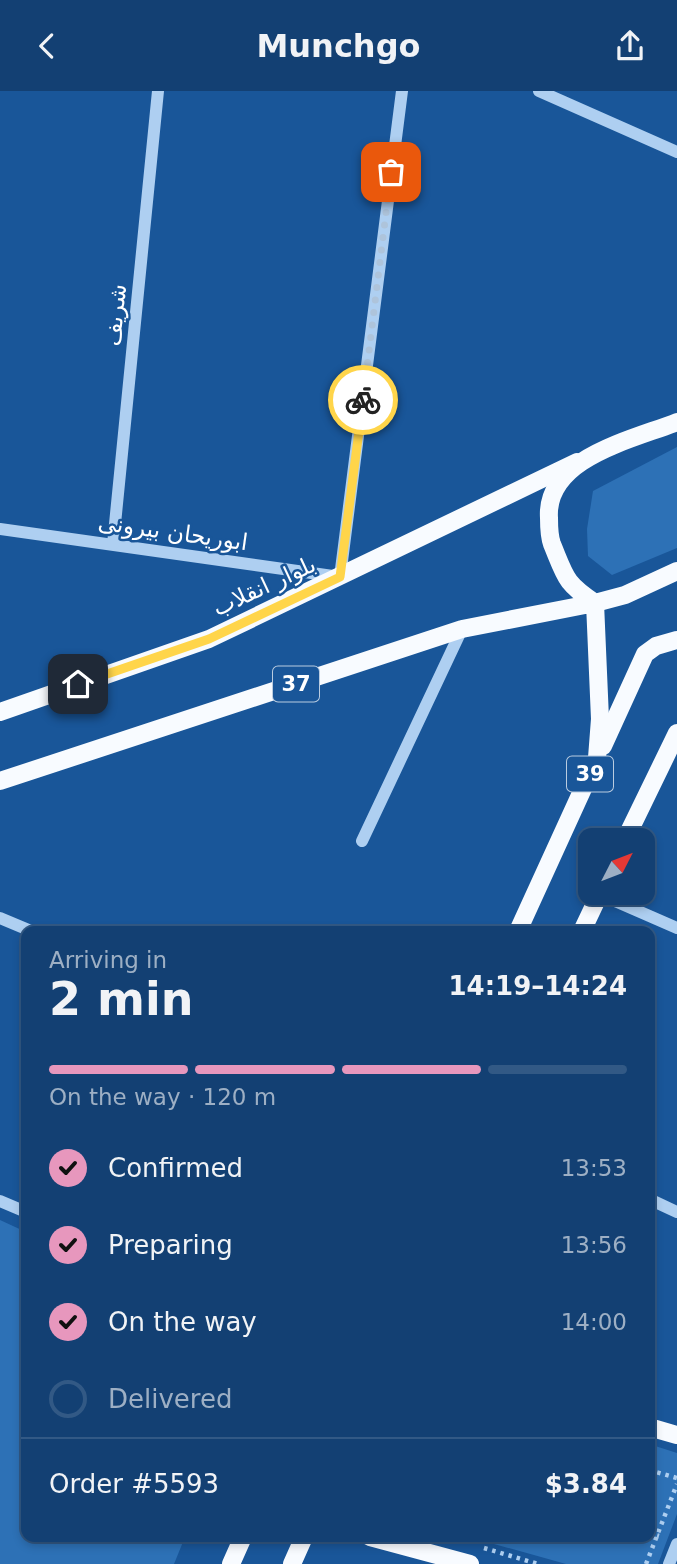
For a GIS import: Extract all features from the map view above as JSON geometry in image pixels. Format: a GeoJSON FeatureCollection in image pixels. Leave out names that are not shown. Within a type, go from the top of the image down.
{"type":"FeatureCollection","features":[{"type":"Feature","properties":{"kind":"main road","name":"بلوار انقلاب"},"geometry":{"type":"LineString","coordinates":[[0,712],[209,639],[577,462],[677,422]]}},
{"type":"Feature","properties":{"kind":"main road"},"geometry":{"type":"LineString","coordinates":[[577,462],[556,483],[548,504],[550,539],[570,586],[595,603]]}},
{"type":"Feature","properties":{"kind":"main road","name":"37"},"geometry":{"type":"LineString","coordinates":[[0,781],[461,629],[625,595],[677,571]]}},
{"type":"Feature","properties":{"kind":"main road","name":"39"},"geometry":{"type":"LineString","coordinates":[[519,926],[597,758],[600,719],[595,603]]}},
{"type":"Feature","properties":{"kind":"main road"},"geometry":{"type":"LineString","coordinates":[[597,758],[645,654],[656,646],[677,640]]}},
{"type":"Feature","properties":{"kind":"main road","name":"39"},"geometry":{"type":"LineString","coordinates":[[631,828],[677,733]]}},
{"type":"Feature","properties":{"kind":"main road"},"geometry":{"type":"LineString","coordinates":[[584,926],[594,905]]}},
{"type":"Feature","properties":{"kind":"main road"},"geometry":{"type":"LineString","coordinates":[[655,1429],[677,1435]]}},
{"type":"Feature","properties":{"kind":"main road"},"geometry":{"type":"LineString","coordinates":[[232,1564],[241,1542]]}},
{"type":"Feature","properties":{"kind":"main road"},"geometry":{"type":"LineString","coordinates":[[292,1564],[302,1542]]}},
{"type":"Feature","properties":{"kind":"main road"},"geometry":{"type":"LineString","coordinates":[[389,1542],[470,1564]]}},
{"type":"Feature","properties":{"kind":"street","name":"شریف"},"geometry":{"type":"LineString","coordinates":[[113,544],[158,91]]}},
{"type":"Feature","properties":{"kind":"street"},"geometry":{"type":"LineString","coordinates":[[340,577],[402,91]]}},
{"type":"Feature","properties":{"kind":"street"},"geometry":{"type":"LineString","coordinates":[[538,91],[677,152]]}},
{"type":"Feature","properties":{"kind":"street","name":"ابوریحان بیرونی"},"geometry":{"type":"LineString","coordinates":[[0,529],[340,577]]}},
{"type":"Feature","properties":{"kind":"street"},"geometry":{"type":"LineString","coordinates":[[362,841],[461,629]]}},
{"type":"Feature","properties":{"kind":"street"},"geometry":{"type":"LineString","coordinates":[[626,905],[677,928]]}},
{"type":"Feature","properties":{"kind":"street"},"geometry":{"type":"LineString","coordinates":[[0,918],[21,927]]}},
{"type":"Feature","properties":{"kind":"street"},"geometry":{"type":"LineString","coordinates":[[0,1201],[21,1210]]}},
{"type":"Feature","properties":{"kind":"street"},"geometry":{"type":"LineString","coordinates":[[655,1202],[677,1212]]}},
{"type":"Feature","properties":{"kind":"street"},"geometry":{"type":"LineString","coordinates":[[669,1564],[677,1544]]}},
{"type":"Feature","properties":{"kind":"path"},"geometry":{"type":"LineString","coordinates":[[655,1472],[677,1478]]}},
{"type":"Feature","properties":{"kind":"path"},"geometry":{"type":"LineString","coordinates":[[655,1541],[677,1484]]}},
{"type":"Feature","properties":{"kind":"path"},"geometry":{"type":"LineString","coordinates":[[646,1564],[655,1542]]}},
{"type":"Feature","properties":{"kind":"path"},"geometry":{"type":"LineString","coordinates":[[479,1547],[538,1564]]}},
{"type":"Feature","properties":{"kind":"shaded area"},"geometry":{"type":"Polygon","coordinates":[[[677,447],[677,548],[612,575],[588,556],[587,529],[593,491],[677,447]]]}},
{"type":"Feature","properties":{"kind":"shaded area"},"geometry":{"type":"Polygon","coordinates":[[[0,1220],[21,1230],[21,1542],[183,1542],[174,1564],[0,1564],[0,1220]]]}},
{"type":"Feature","properties":{"kind":"shaded area"},"geometry":{"type":"Polygon","coordinates":[[[655,1446],[677,1453],[677,1514],[658,1564],[566,1564],[487,1542],[655,1542],[655,1446]]]}},
{"type":"Feature","properties":{"kind":"way so far"},"geometry":{"type":"LineString","coordinates":[[363,400],[391,172]]}},
{"type":"Feature","properties":{"kind":"route"},"geometry":{"type":"LineString","coordinates":[[78,684],[209,639],[340,577],[363,400]]}}]}
